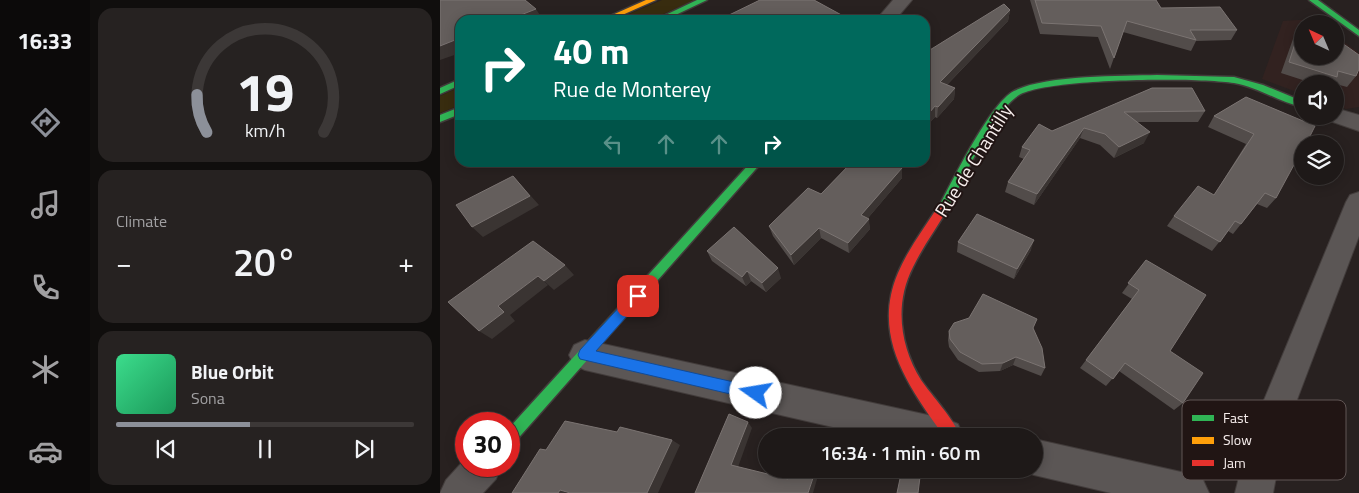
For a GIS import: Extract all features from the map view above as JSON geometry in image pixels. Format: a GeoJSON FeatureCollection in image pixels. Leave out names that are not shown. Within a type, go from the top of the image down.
{"type":"FeatureCollection","features":[{"type":"Feature","properties":{"kind":"street"},"geometry":{"type":"LineString","coordinates":[[617,15],[652,0]]}},
{"type":"Feature","properties":{"kind":"street"},"geometry":{"type":"LineString","coordinates":[[670,15],[703,0]]}},
{"type":"Feature","properties":{"kind":"street"},"geometry":{"type":"LineString","coordinates":[[890,15],[903,0]]}},
{"type":"Feature","properties":{"kind":"street"},"geometry":{"type":"LineString","coordinates":[[1313,0],[1359,34]]}},
{"type":"Feature","properties":{"kind":"street","name":"Rue de Chantilly"},"geometry":{"type":"LineString","coordinates":[[948,428],[912,376],[899,351],[894,327],[896,302],[902,280],[911,262],[1000,108],[1016,92],[1037,85],[1080,80],[1192,78],[1234,80],[1294,101]]}},
{"type":"Feature","properties":{"kind":"street"},"geometry":{"type":"LineString","coordinates":[[440,91],[455,84]]}},
{"type":"Feature","properties":{"kind":"street"},"geometry":{"type":"LineString","coordinates":[[440,119],[455,112]]}},
{"type":"Feature","properties":{"kind":"street"},"geometry":{"type":"LineString","coordinates":[[1344,118],[1359,123]]}},
{"type":"Feature","properties":{"kind":"street"},"geometry":{"type":"LineString","coordinates":[[520,426],[753,167]]}},
{"type":"Feature","properties":{"kind":"street"},"geometry":{"type":"LineString","coordinates":[[1280,400],[1359,202]]}},
{"type":"Feature","properties":{"kind":"street"},"geometry":{"type":"LineString","coordinates":[[585,355],[910,428]]}},
{"type":"Feature","properties":{"kind":"street"},"geometry":{"type":"LineString","coordinates":[[1043,459],[1190,493]]}},
{"type":"Feature","properties":{"kind":"street"},"geometry":{"type":"LineString","coordinates":[[458,493],[473,477]]}},
{"type":"Feature","properties":{"kind":"street"},"geometry":{"type":"LineString","coordinates":[[1254,493],[1257,480]]}},
{"type":"Feature","properties":{"kind":"shaded area"},"geometry":{"type":"Polygon","coordinates":[[[662,0],[695,0],[661,15],[627,15],[662,0]]]}},
{"type":"Feature","properties":{"kind":"shaded area"},"geometry":{"type":"Polygon","coordinates":[[[1294,20],[1294,65],[1344,65],[1344,42],[1359,53],[1359,107],[1344,108],[1344,75],[1294,75],[1294,91],[1262,79],[1283,21],[1294,20]]]}},
{"type":"Feature","properties":{"kind":"shaded area"},"geometry":{"type":"Polygon","coordinates":[[[455,89],[455,107],[440,113],[440,96],[455,89]]]}},
{"type":"Feature","properties":{"kind":"building"},"geometry":{"type":"Polygon","coordinates":[[[440,0],[525,0],[536,9],[521,15],[455,15],[455,40],[440,46],[440,0]]]}},
{"type":"Feature","properties":{"kind":"building"},"geometry":{"type":"Polygon","coordinates":[[[760,0],[814,0],[842,15],[729,15],[760,0]]]}},
{"type":"Feature","properties":{"kind":"building"},"geometry":{"type":"Polygon","coordinates":[[[1035,0],[1156,0],[1161,8],[1220,7],[1237,30],[1190,30],[1196,40],[1127,21],[1114,58],[1101,26],[1042,23],[1035,0]]]}},
{"type":"Feature","properties":{"kind":"building"},"geometry":{"type":"Polygon","coordinates":[[[1004,4],[1010,10],[940,82],[955,88],[938,107],[935,106],[930,112],[930,50],[1004,4]]]}},
{"type":"Feature","properties":{"kind":"building"},"geometry":{"type":"Polygon","coordinates":[[[1344,44],[1359,55],[1359,69],[1356,76],[1338,71],[1337,75],[1331,75],[1299,65],[1344,65],[1344,44]]]}},
{"type":"Feature","properties":{"kind":"building"},"geometry":{"type":"Polygon","coordinates":[[[1294,47],[1294,64],[1289,62],[1294,47]]]}},
{"type":"Feature","properties":{"kind":"building"},"geometry":{"type":"Polygon","coordinates":[[[1152,88],[1192,88],[1205,111],[1124,112],[1150,132],[1119,147],[1105,134],[1084,128],[1037,194],[1008,182],[1030,150],[1022,147],[1039,124],[1052,131],[1152,88]]]}},
{"type":"Feature","properties":{"kind":"building"},"geometry":{"type":"Polygon","coordinates":[[[1246,97],[1294,117],[1294,125],[1315,126],[1310,135],[1294,135],[1294,165],[1276,198],[1265,193],[1241,224],[1235,221],[1220,242],[1174,216],[1198,186],[1214,195],[1254,134],[1214,116],[1246,97]]]}},
{"type":"Feature","properties":{"kind":"building"},"geometry":{"type":"Polygon","coordinates":[[[847,167],[902,168],[861,215],[869,219],[848,243],[819,228],[791,255],[769,226],[808,188],[821,194],[847,167]]]}},
{"type":"Feature","properties":{"kind":"building"},"geometry":{"type":"Polygon","coordinates":[[[513,176],[530,196],[472,227],[456,205],[513,176]]]}},
{"type":"Feature","properties":{"kind":"building"},"geometry":{"type":"Polygon","coordinates":[[[977,214],[1034,240],[1017,269],[958,242],[977,214]]]}},
{"type":"Feature","properties":{"kind":"building"},"geometry":{"type":"Polygon","coordinates":[[[734,227],[778,268],[762,283],[747,271],[742,277],[707,251],[734,227]]]}},
{"type":"Feature","properties":{"kind":"building"},"geometry":{"type":"Polygon","coordinates":[[[533,241],[565,265],[544,281],[538,276],[498,306],[504,312],[479,331],[448,302],[533,241]]]}},
{"type":"Feature","properties":{"kind":"building"},"geometry":{"type":"Polygon","coordinates":[[[1146,260],[1206,295],[1170,351],[1203,373],[1182,402],[1125,363],[1113,379],[1086,360],[1139,290],[1128,283],[1146,260]]]}},
{"type":"Feature","properties":{"kind":"building"},"geometry":{"type":"Polygon","coordinates":[[[983,294],[1037,319],[1033,328],[1042,348],[1045,368],[1016,357],[1003,363],[982,364],[960,352],[950,339],[949,331],[954,323],[969,318],[983,294]]]}},
{"type":"Feature","properties":{"kind":"building"},"geometry":{"type":"Polygon","coordinates":[[[729,414],[748,422],[731,465],[758,472],[758,478],[813,478],[808,493],[695,493],[729,414]]]}},
{"type":"Feature","properties":{"kind":"building"},"geometry":{"type":"Polygon","coordinates":[[[565,421],[617,432],[620,427],[672,440],[647,493],[570,493],[560,490],[558,493],[512,493],[540,449],[546,450],[565,421]]]}},
{"type":"Feature","properties":{"kind":"building"},"geometry":{"type":"Polygon","coordinates":[[[900,478],[920,478],[918,493],[897,493],[900,478]]]}},
{"type":"Feature","properties":{"kind":"traffic: fast"},"geometry":{"type":"LineString","coordinates":[[670,15],[703,0]]}},
{"type":"Feature","properties":{"kind":"traffic: fast"},"geometry":{"type":"LineString","coordinates":[[1313,0],[1359,34]]}},
{"type":"Feature","properties":{"kind":"traffic: fast"},"geometry":{"type":"LineString","coordinates":[[943,208],[976,146],[997,114],[1016,93],[1031,88],[1056,83],[1122,78],[1216,78],[1251,84],[1294,101]]}},
{"type":"Feature","properties":{"kind":"traffic: fast"},"geometry":{"type":"LineString","coordinates":[[440,91],[455,84]]}},
{"type":"Feature","properties":{"kind":"traffic: fast"},"geometry":{"type":"LineString","coordinates":[[440,119],[455,112]]}},
{"type":"Feature","properties":{"kind":"traffic: fast"},"geometry":{"type":"LineString","coordinates":[[520,426],[753,167]]}},
{"type":"Feature","properties":{"kind":"traffic: slow"},"geometry":{"type":"LineString","coordinates":[[617,15],[652,0]]}},
{"type":"Feature","properties":{"kind":"traffic: jam"},"geometry":{"type":"LineString","coordinates":[[943,208],[904,273],[895,304],[895,326],[899,346],[915,383],[947,428]]}},
{"type":"Feature","properties":{"kind":"route"},"geometry":{"type":"LineString","coordinates":[[638,296],[585,355],[756,393]]}}]}
